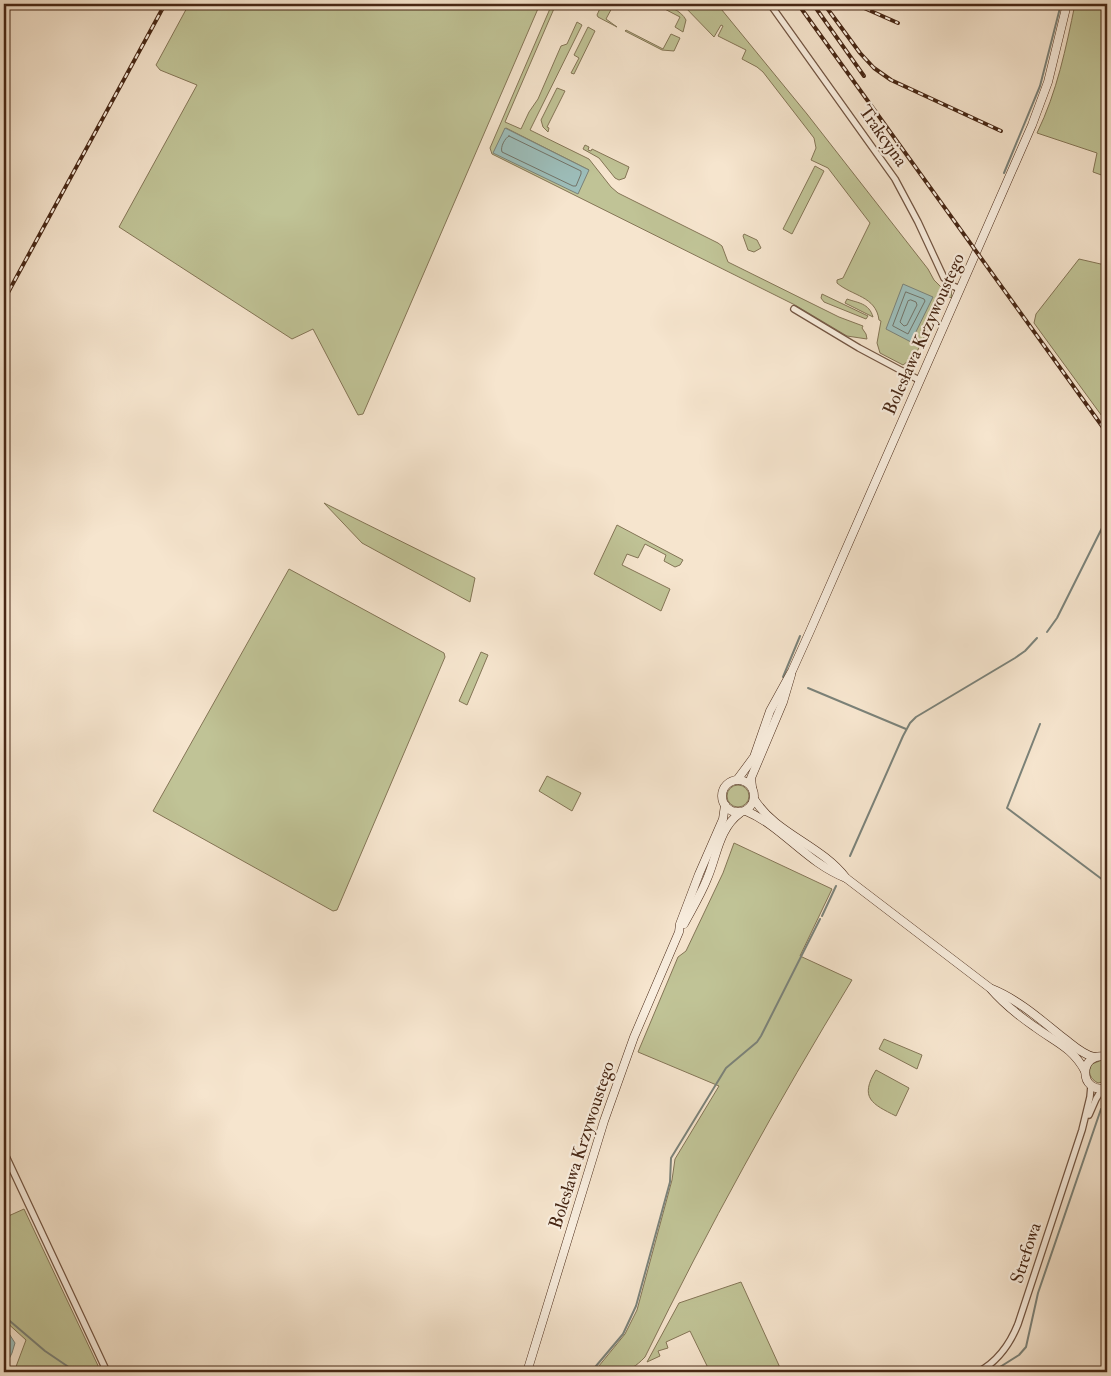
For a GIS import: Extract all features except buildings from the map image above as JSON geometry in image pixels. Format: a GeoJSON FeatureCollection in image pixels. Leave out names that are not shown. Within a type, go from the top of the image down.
{"type":"FeatureCollection","features":[{"type":"Feature","properties":{"kind":"main road","name":"Bolesława Krzywoustego"},"geometry":{"type":"LineString","coordinates":[[752,787],[751,778],[783,702],[792,671],[1041,101],[1053,64],[1067,4]]}},
{"type":"Feature","properties":{"kind":"main road","name":"Bolesława Krzywoustego"},"geometry":{"type":"LineString","coordinates":[[737,780],[754,757],[770,711],[792,671]]}},
{"type":"Feature","properties":{"kind":"main road"},"geometry":{"type":"LineString","coordinates":[[846,878],[813,860],[765,822],[743,812],[731,811],[725,805],[722,796],[725,787],[737,780],[746,782],[752,787],[754,799],[774,822],[820,853],[839,869],[846,878],[990,988],[998,997],[1035,1027],[1066,1047],[1074,1054],[1085,1071]]}},
{"type":"Feature","properties":{"kind":"main road"},"geometry":{"type":"LineString","coordinates":[[743,812],[750,808],[754,799]]}},
{"type":"Feature","properties":{"kind":"main road","name":"Bolesława Krzywoustego"},"geometry":{"type":"LineString","coordinates":[[527,1372],[607,1112],[634,1037],[723,819],[725,805]]}},
{"type":"Feature","properties":{"kind":"main road","name":"Bolesława Krzywoustego"},"geometry":{"type":"LineString","coordinates":[[678,932],[683,927],[706,881],[722,836],[734,818],[743,812]]}},
{"type":"Feature","properties":{"kind":"main road"},"geometry":{"type":"LineString","coordinates":[[990,988],[1002,993],[1033,1014],[1083,1053],[1094,1057],[1107,1057]]}},
{"type":"Feature","properties":{"kind":"main road"},"geometry":{"type":"LineString","coordinates":[[1094,1057],[1086,1065],[1086,1079],[1091,1086],[1105,1088]]}},
{"type":"Feature","properties":{"kind":"street","name":"Trakcyjna"},"geometry":{"type":"LineString","coordinates":[[770,4],[895,179],[918,222],[944,278],[952,286],[960,290]]}},
{"type":"Feature","properties":{"kind":"street"},"geometry":{"type":"LineString","coordinates":[[794,309],[859,348],[919,380]]}},
{"type":"Feature","properties":{"kind":"street","name":"Strefowa"},"geometry":{"type":"LineString","coordinates":[[978,1372],[1002,1352],[1016,1330],[1082,1130],[1091,1086]]}},
{"type":"Feature","properties":{"kind":"street","name":"Strefowa"},"geometry":{"type":"LineString","coordinates":[[1082,1130],[1096,1099],[1105,1088]]}},
{"type":"Feature","properties":{"kind":"street"},"geometry":{"type":"LineString","coordinates":[[4,1152],[107,1372]]}},
{"type":"Feature","properties":{"kind":"green space"},"geometry":{"type":"Polygon","coordinates":[[[189,4],[540,4],[363,414],[358,415],[313,329],[292,339],[119,227],[197,85],[160,70],[156,65],[189,4]]]}},
{"type":"Feature","properties":{"kind":"green space"},"geometry":{"type":"Polygon","coordinates":[[[552,4],[556,4],[505,122],[521,129],[538,99],[561,46],[567,44],[577,22],[582,25],[530,130],[589,159],[618,193],[718,243],[722,246],[728,262],[839,317],[863,326],[862,328],[867,339],[847,336],[795,305],[492,154],[490,148],[552,4]],[[506,128],[494,153],[589,170],[506,128]]]}},
{"type":"Feature","properties":{"kind":"green space"},"geometry":{"type":"Polygon","coordinates":[[[602,4],[614,4],[606,19],[617,27],[598,17],[597,15],[602,4]]]}},
{"type":"Feature","properties":{"kind":"green space"},"geometry":{"type":"Polygon","coordinates":[[[655,4],[668,6],[684,16],[686,20],[683,32],[675,27],[680,17],[655,4]]]}},
{"type":"Feature","properties":{"kind":"green space"},"geometry":{"type":"Polygon","coordinates":[[[682,4],[717,4],[807,114],[928,269],[934,280],[943,289],[946,287],[951,290],[952,298],[944,295],[915,356],[903,365],[880,353],[877,343],[881,321],[873,306],[862,297],[837,283],[837,280],[843,278],[870,223],[828,168],[811,160],[816,148],[814,138],[763,72],[742,59],[746,50],[718,36],[723,26],[721,25],[714,37],[682,4]]]}},
{"type":"Feature","properties":{"kind":"green space"},"geometry":{"type":"Polygon","coordinates":[[[1075,4],[1107,4],[1107,177],[1093,172],[1097,153],[1037,133],[1055,86],[1075,4]]]}},
{"type":"Feature","properties":{"kind":"green space"},"geometry":{"type":"Polygon","coordinates":[[[588,27],[595,31],[574,74],[571,73],[579,58],[574,55],[588,27]]]}},
{"type":"Feature","properties":{"kind":"green space"},"geometry":{"type":"Polygon","coordinates":[[[626,30],[663,49],[671,34],[680,38],[674,51],[662,50],[626,30]]]}},
{"type":"Feature","properties":{"kind":"green space"},"geometry":{"type":"Polygon","coordinates":[[[557,88],[565,91],[547,127],[549,128],[548,132],[543,127],[541,120],[557,88]]]}},
{"type":"Feature","properties":{"kind":"green space"},"geometry":{"type":"Polygon","coordinates":[[[585,145],[589,147],[588,150],[591,151],[592,149],[629,167],[625,178],[619,180],[615,178],[599,158],[583,149],[585,145]]]}},
{"type":"Feature","properties":{"kind":"green space"},"geometry":{"type":"Polygon","coordinates":[[[815,166],[824,171],[792,234],[783,229],[815,166]]]}},
{"type":"Feature","properties":{"kind":"green space"},"geometry":{"type":"Polygon","coordinates":[[[744,234],[757,240],[761,248],[754,252],[748,250],[744,234]]]}},
{"type":"Feature","properties":{"kind":"green space"},"geometry":{"type":"Polygon","coordinates":[[[1079,259],[1105,265],[1107,262],[1107,423],[1034,323],[1036,314],[1079,259]]]}},
{"type":"Feature","properties":{"kind":"green space"},"geometry":{"type":"Polygon","coordinates":[[[822,294],[868,316],[866,319],[824,302],[821,298],[822,294]]]}},
{"type":"Feature","properties":{"kind":"green space"},"geometry":{"type":"Polygon","coordinates":[[[847,299],[866,306],[873,317],[845,303],[847,299]]]}},
{"type":"Feature","properties":{"kind":"green space"},"geometry":{"type":"Polygon","coordinates":[[[324,503],[475,578],[470,602],[362,543],[324,503]]]}},
{"type":"Feature","properties":{"kind":"green space"},"geometry":{"type":"Polygon","coordinates":[[[617,525],[683,560],[680,565],[675,567],[664,561],[666,555],[645,544],[638,558],[627,554],[622,565],[670,589],[661,611],[594,574],[617,525]]]}},
{"type":"Feature","properties":{"kind":"green space"},"geometry":{"type":"Polygon","coordinates":[[[289,569],[444,653],[445,657],[337,910],[333,911],[153,811],[289,569]]]}},
{"type":"Feature","properties":{"kind":"green space"},"geometry":{"type":"Polygon","coordinates":[[[481,652],[488,655],[467,705],[459,701],[481,652]]]}},
{"type":"Feature","properties":{"kind":"green space"},"geometry":{"type":"Polygon","coordinates":[[[547,776],[581,793],[572,811],[539,791],[547,776]]]}},
{"type":"Feature","properties":{"kind":"green space"},"geometry":{"type":"Polygon","coordinates":[[[738,785],[746,788],[749,796],[746,804],[738,807],[730,804],[727,796],[730,788],[738,785]]]}},
{"type":"Feature","properties":{"kind":"green space"},"geometry":{"type":"Polygon","coordinates":[[[734,843],[832,889],[800,956],[852,980],[744,1166],[693,1261],[645,1357],[633,1367],[622,1372],[594,1372],[625,1334],[637,1310],[672,1180],[675,1159],[719,1086],[638,1052],[678,957],[686,951],[723,873],[734,843]]]}},
{"type":"Feature","properties":{"kind":"green space"},"geometry":{"type":"Polygon","coordinates":[[[884,1039],[922,1055],[917,1069],[879,1049],[884,1039]]]}},
{"type":"Feature","properties":{"kind":"green space"},"geometry":{"type":"Polygon","coordinates":[[[1102,1060],[1107,1062],[1107,1081],[1098,1083],[1091,1077],[1090,1070],[1092,1064],[1102,1060]]]}},
{"type":"Feature","properties":{"kind":"green space"},"geometry":{"type":"Polygon","coordinates":[[[876,1070],[909,1088],[896,1116],[880,1108],[871,1099],[869,1087],[876,1070]]]}},
{"type":"Feature","properties":{"kind":"green space"},"geometry":{"type":"Polygon","coordinates":[[[24,1209],[101,1372],[14,1372],[26,1340],[4,1320],[4,1218],[24,1209]]]}},
{"type":"Feature","properties":{"kind":"green space"},"geometry":{"type":"Polygon","coordinates":[[[741,1282],[782,1372],[710,1372],[690,1331],[666,1342],[668,1348],[658,1351],[660,1356],[647,1362],[679,1303],[741,1282]]]}},
{"type":"Feature","properties":{"kind":"water"},"geometry":{"type":"Polygon","coordinates":[[[505,128],[589,170],[578,194],[493,153],[505,128]]]}},
{"type":"Feature","properties":{"kind":"water"},"geometry":{"type":"Polygon","coordinates":[[[903,284],[933,297],[911,342],[886,329],[903,284]]]}},
{"type":"Feature","properties":{"kind":"water"},"geometry":{"type":"Polygon","coordinates":[[[4,1329],[15,1343],[7,1363],[6,1372],[4,1372],[4,1329]]]}},
{"type":"Feature","properties":{"kind":"waterway"},"geometry":{"type":"LineString","coordinates":[[1004,173],[1040,86],[1061,4]]}},
{"type":"Feature","properties":{"kind":"waterway"},"geometry":{"type":"LineString","coordinates":[[1047,632],[1057,618],[1107,518]]}},
{"type":"Feature","properties":{"kind":"waterway"},"geometry":{"type":"LineString","coordinates":[[783,677],[800,636]]}},
{"type":"Feature","properties":{"kind":"waterway"},"geometry":{"type":"LineString","coordinates":[[850,856],[910,723],[916,717],[1015,658],[1025,651],[1037,638]]}},
{"type":"Feature","properties":{"kind":"waterway"},"geometry":{"type":"LineString","coordinates":[[808,688],[906,729]]}},
{"type":"Feature","properties":{"kind":"waterway"},"geometry":{"type":"LineString","coordinates":[[1040,724],[1007,808],[1107,883]]}},
{"type":"Feature","properties":{"kind":"waterway"},"geometry":{"type":"LineString","coordinates":[[822,916],[836,886]]}},
{"type":"Feature","properties":{"kind":"waterway"},"geometry":{"type":"LineString","coordinates":[[591,1372],[623,1334],[636,1306],[670,1182],[671,1158],[726,1068],[757,1042],[761,1036],[820,919]]}},
{"type":"Feature","properties":{"kind":"waterway"},"geometry":{"type":"LineString","coordinates":[[992,1372],[1019,1355],[1026,1347],[1038,1293],[1101,1109],[1107,1107]]}},
{"type":"Feature","properties":{"kind":"waterway"},"geometry":{"type":"LineString","coordinates":[[4,1316],[45,1351],[76,1372]]}},
{"type":"Feature","properties":{"kind":"railway"},"geometry":{"type":"LineString","coordinates":[[4,300],[165,4]]}},
{"type":"Feature","properties":{"kind":"railway"},"geometry":{"type":"LineString","coordinates":[[798,4],[1107,433]]}},
{"type":"Feature","properties":{"kind":"railway"},"geometry":{"type":"LineString","coordinates":[[813,4],[864,76]]}},
{"type":"Feature","properties":{"kind":"railway"},"geometry":{"type":"LineString","coordinates":[[824,4],[860,53],[874,68],[891,80],[1001,131]]}},
{"type":"Feature","properties":{"kind":"railway"},"geometry":{"type":"LineString","coordinates":[[855,4],[898,23]]}}]}
